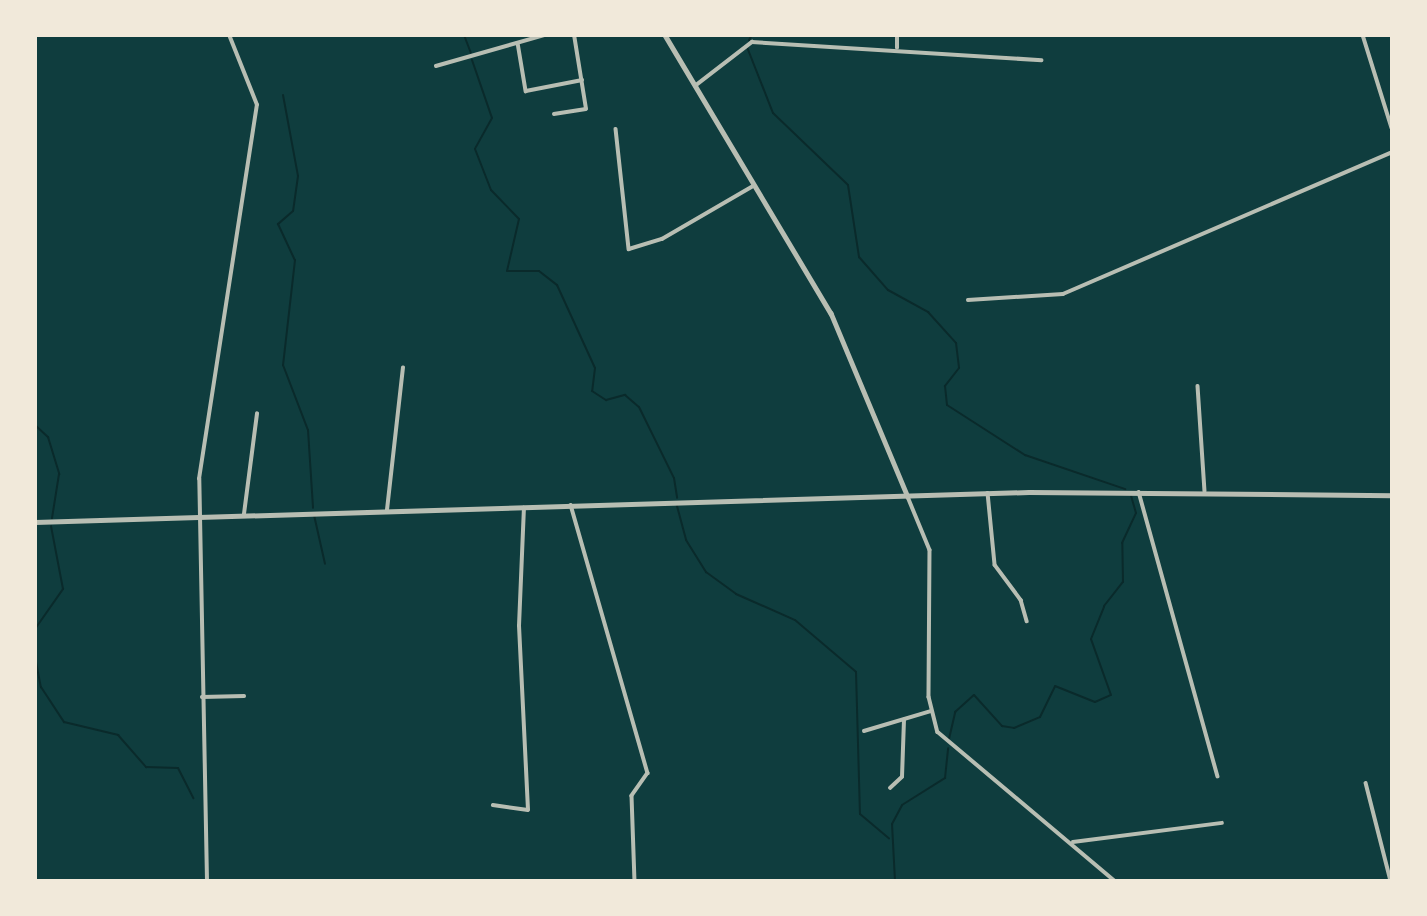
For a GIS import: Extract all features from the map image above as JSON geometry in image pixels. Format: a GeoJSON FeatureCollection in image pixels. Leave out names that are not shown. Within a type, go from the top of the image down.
{"type":"FeatureCollection","features":[{"type":"Feature","properties":{"kind":"street"},"geometry":{"type":"LineString","coordinates":[[207,881],[198,516],[223,299],[257,105],[229,35]]}},
{"type":"Feature","properties":{"kind":"street"},"geometry":{"type":"LineString","coordinates":[[436,66],[545,35]]}},
{"type":"Feature","properties":{"kind":"street"},"geometry":{"type":"LineString","coordinates":[[554,114],[586,109],[574,35]]}},
{"type":"Feature","properties":{"kind":"street"},"geometry":{"type":"LineString","coordinates":[[665,35],[831,313],[930,550],[931,711],[944,740],[1073,842],[1115,881]]}},
{"type":"Feature","properties":{"kind":"street"},"geometry":{"type":"LineString","coordinates":[[897,35],[897,48]]}},
{"type":"Feature","properties":{"kind":"street"},"geometry":{"type":"LineString","coordinates":[[1363,35],[1392,128]]}},
{"type":"Feature","properties":{"kind":"street"},"geometry":{"type":"LineString","coordinates":[[695,86],[752,42],[897,48],[1041,60]]}},
{"type":"Feature","properties":{"kind":"street"},"geometry":{"type":"LineString","coordinates":[[518,43],[526,91],[582,80]]}},
{"type":"Feature","properties":{"kind":"street"},"geometry":{"type":"LineString","coordinates":[[616,129],[629,249],[662,239],[753,186]]}},
{"type":"Feature","properties":{"kind":"street"},"geometry":{"type":"LineString","coordinates":[[968,300],[1063,294],[1392,152]]}},
{"type":"Feature","properties":{"kind":"street"},"geometry":{"type":"LineString","coordinates":[[387,510],[403,368]]}},
{"type":"Feature","properties":{"kind":"street"},"geometry":{"type":"LineString","coordinates":[[1198,386],[1205,491]]}},
{"type":"Feature","properties":{"kind":"street"},"geometry":{"type":"LineString","coordinates":[[244,514],[257,414]]}},
{"type":"Feature","properties":{"kind":"street"},"geometry":{"type":"LineString","coordinates":[[35,522],[988,494],[1205,491],[1392,495]]}},
{"type":"Feature","properties":{"kind":"street"},"geometry":{"type":"LineString","coordinates":[[1139,492],[1218,776]]}},
{"type":"Feature","properties":{"kind":"street"},"geometry":{"type":"LineString","coordinates":[[988,494],[995,565],[1021,600],[1027,621]]}},
{"type":"Feature","properties":{"kind":"street"},"geometry":{"type":"LineString","coordinates":[[571,505],[648,773],[631,801],[635,881]]}},
{"type":"Feature","properties":{"kind":"street"},"geometry":{"type":"LineString","coordinates":[[493,805],[527,810],[519,626],[524,506]]}},
{"type":"Feature","properties":{"kind":"street"},"geometry":{"type":"LineString","coordinates":[[202,697],[244,696]]}},
{"type":"Feature","properties":{"kind":"street"},"geometry":{"type":"LineString","coordinates":[[864,731],[931,711]]}},
{"type":"Feature","properties":{"kind":"street"},"geometry":{"type":"LineString","coordinates":[[890,788],[902,777],[904,720]]}},
{"type":"Feature","properties":{"kind":"street"},"geometry":{"type":"LineString","coordinates":[[1366,783],[1391,881]]}},
{"type":"Feature","properties":{"kind":"street"},"geometry":{"type":"LineString","coordinates":[[1073,842],[1222,823]]}},
{"type":"Feature","properties":{"kind":"waterway"},"geometry":{"type":"LineString","coordinates":[[464,35],[471,53]]}},
{"type":"Feature","properties":{"kind":"waterway"},"geometry":{"type":"LineString","coordinates":[[749,40],[752,35]]}},
{"type":"Feature","properties":{"kind":"waterway"},"geometry":{"type":"LineString","coordinates":[[747,47],[773,113],[848,185],[859,257],[888,290],[928,312],[956,343],[959,368],[945,386],[947,405],[1025,455],[1125,489]]}},
{"type":"Feature","properties":{"kind":"waterway"},"geometry":{"type":"LineString","coordinates":[[472,60],[492,118],[475,149],[491,190],[519,219],[507,271],[539,271],[557,285],[595,368],[592,391],[606,400],[625,395],[639,407],[674,478],[677,498]]}},
{"type":"Feature","properties":{"kind":"waterway"},"geometry":{"type":"LineString","coordinates":[[283,95],[298,176],[293,211],[278,224],[295,260],[283,365],[308,430],[313,508]]}},
{"type":"Feature","properties":{"kind":"waterway"},"geometry":{"type":"LineString","coordinates":[[35,425],[48,437],[59,474],[52,518]]}},
{"type":"Feature","properties":{"kind":"waterway"},"geometry":{"type":"LineString","coordinates":[[949,739],[955,712],[974,695],[1002,726],[1014,728],[1040,717],[1055,686],[1095,702],[1111,695],[1091,639],[1104,606],[1123,582],[1122,543],[1136,513],[1131,496]]}},
{"type":"Feature","properties":{"kind":"waterway"},"geometry":{"type":"LineString","coordinates":[[677,506],[686,540],[706,572],[736,594],[795,620],[856,672],[860,814],[889,838]]}},
{"type":"Feature","properties":{"kind":"waterway"},"geometry":{"type":"LineString","coordinates":[[314,515],[325,564]]}},
{"type":"Feature","properties":{"kind":"waterway"},"geometry":{"type":"LineString","coordinates":[[35,629],[63,589],[51,526]]}},
{"type":"Feature","properties":{"kind":"waterway"},"geometry":{"type":"LineString","coordinates":[[35,657],[41,687],[64,722],[118,735],[146,767],[178,768],[193,798]]}},
{"type":"Feature","properties":{"kind":"waterway"},"geometry":{"type":"LineString","coordinates":[[895,881],[892,824],[902,805],[945,778],[948,748]]}}]}
